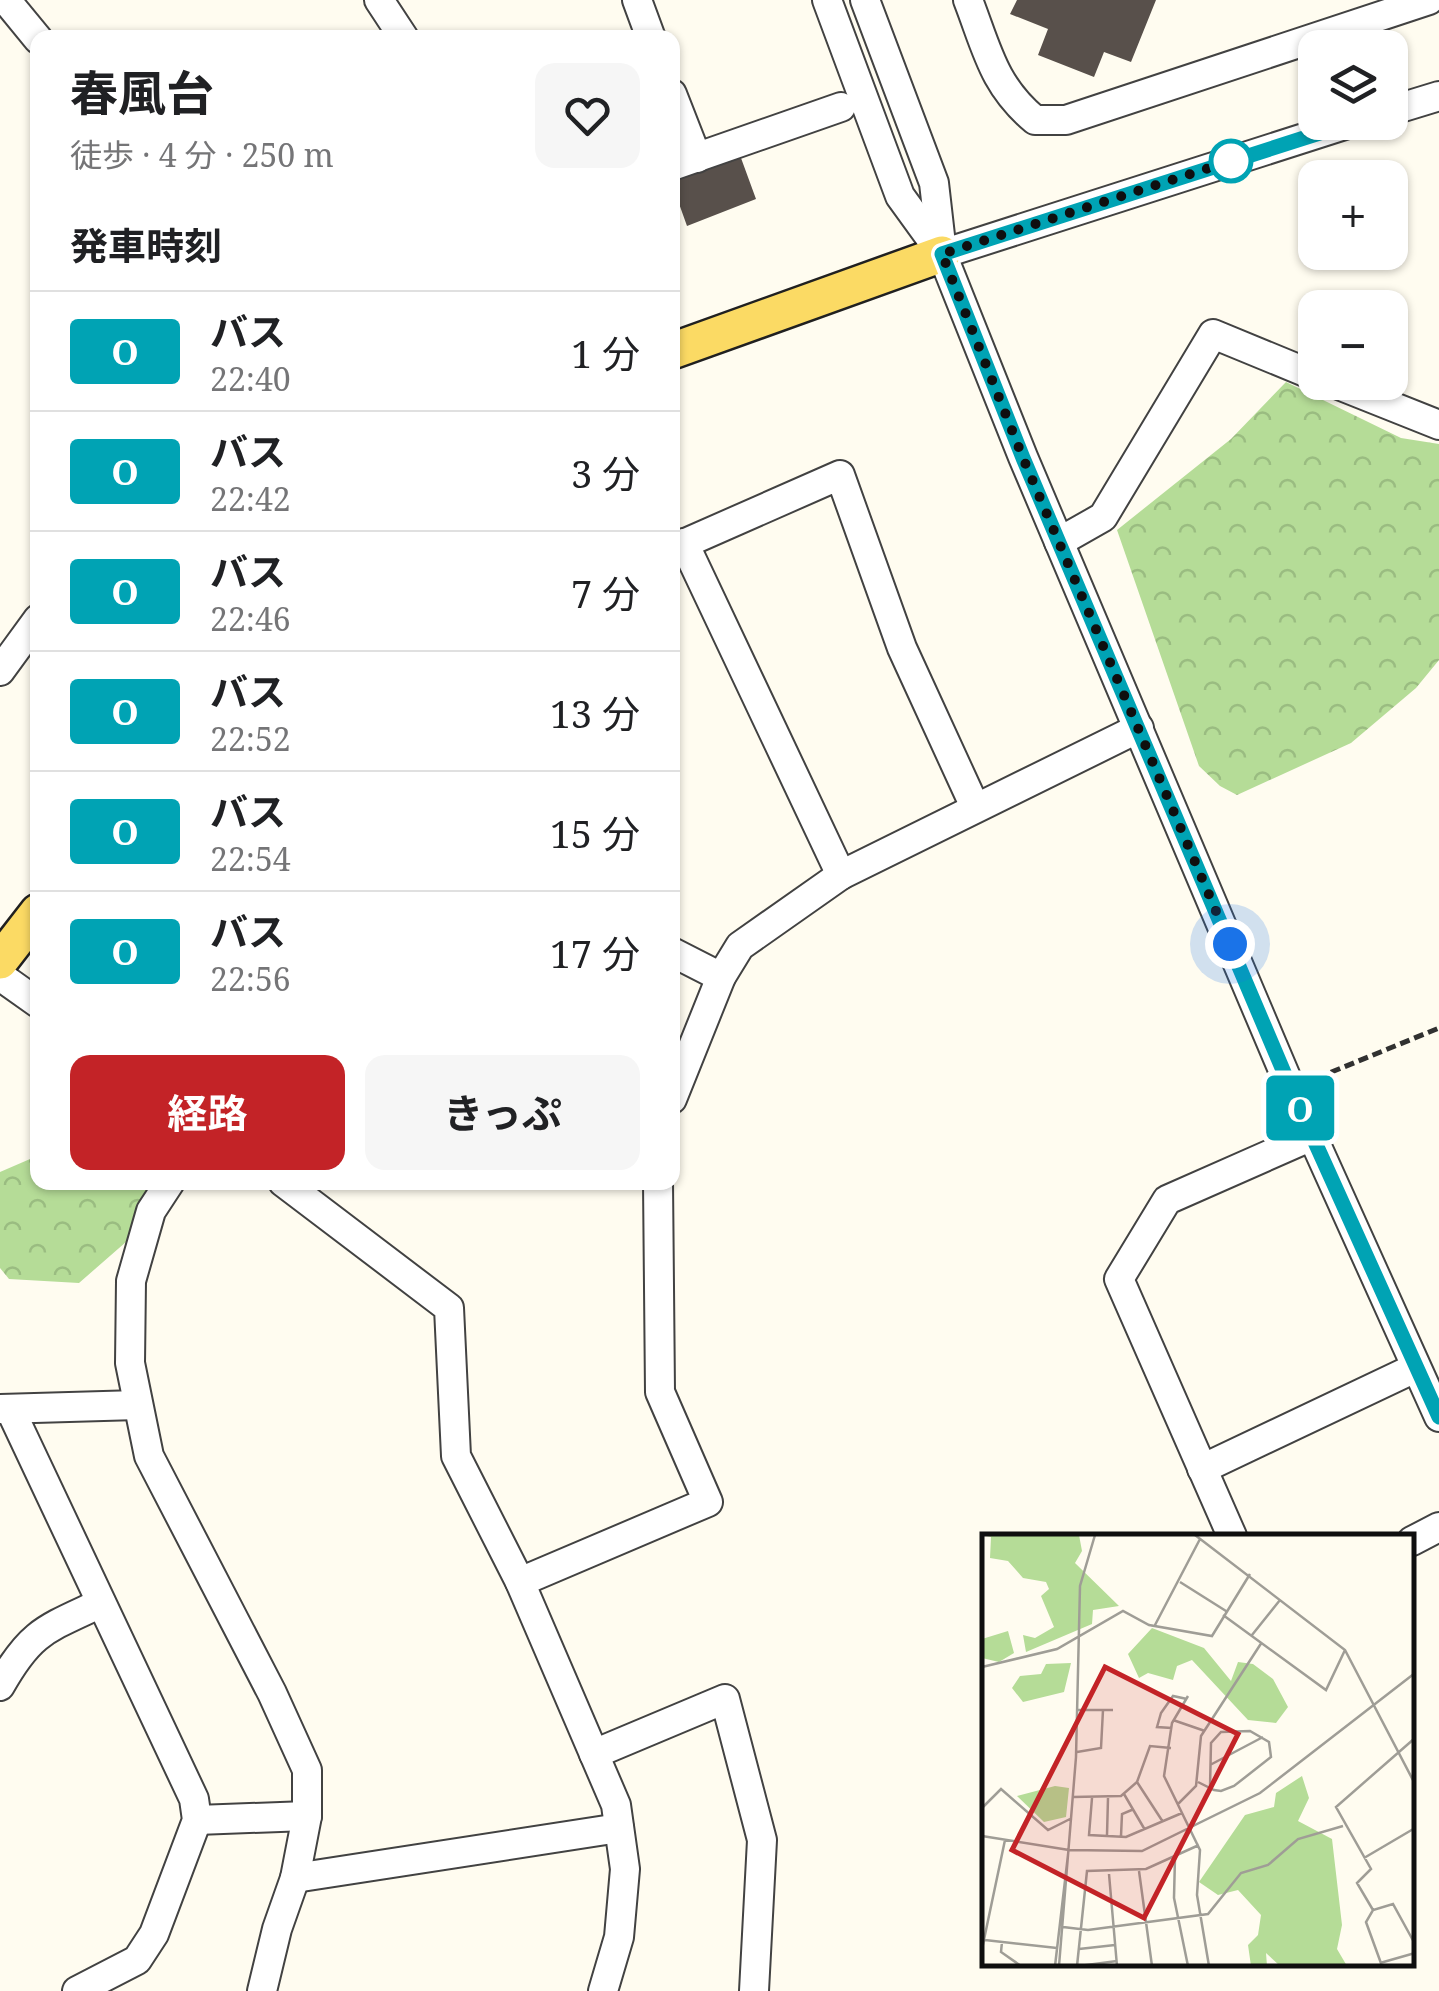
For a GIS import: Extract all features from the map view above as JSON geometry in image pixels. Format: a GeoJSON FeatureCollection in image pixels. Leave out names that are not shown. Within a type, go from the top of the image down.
{"type":"FeatureCollection","features":[{"type":"Feature","properties":{"kind":"main road"},"geometry":{"type":"LineString","coordinates":[[680,348],[942,254]]}},
{"type":"Feature","properties":{"kind":"main road"},"geometry":{"type":"LineString","coordinates":[[0,962],[30,923]]}},
{"type":"Feature","properties":{"kind":"street"},"geometry":{"type":"LineString","coordinates":[[6,0],[31,30]]}},
{"type":"Feature","properties":{"kind":"street"},"geometry":{"type":"LineString","coordinates":[[379,0],[399,30]]}},
{"type":"Feature","properties":{"kind":"street"},"geometry":{"type":"LineString","coordinates":[[637,0],[648,30]]}},
{"type":"Feature","properties":{"kind":"street"},"geometry":{"type":"LineString","coordinates":[[827,0],[900,196],[942,254],[1059,542],[1291,1089],[1439,1417]]}},
{"type":"Feature","properties":{"kind":"street"},"geometry":{"type":"LineString","coordinates":[[865,0],[934,183],[942,254]]}},
{"type":"Feature","properties":{"kind":"street"},"geometry":{"type":"LineString","coordinates":[[968,0],[997,77],[1012,101],[1035,120],[1066,120],[1429,0]]}},
{"type":"Feature","properties":{"kind":"street"},"geometry":{"type":"LineString","coordinates":[[1408,105],[1439,96]]}},
{"type":"Feature","properties":{"kind":"street"},"geometry":{"type":"LineString","coordinates":[[684,162],[841,107]]}},
{"type":"Feature","properties":{"kind":"street"},"geometry":{"type":"LineString","coordinates":[[942,254],[1298,140]]}},
{"type":"Feature","properties":{"kind":"street"},"geometry":{"type":"LineString","coordinates":[[1059,542],[1103,517],[1213,334],[1298,369]]}},
{"type":"Feature","properties":{"kind":"street"},"geometry":{"type":"LineString","coordinates":[[1376,400],[1439,425]]}},
{"type":"Feature","properties":{"kind":"street"},"geometry":{"type":"LineString","coordinates":[[680,545],[840,475],[902,648],[975,808]]}},
{"type":"Feature","properties":{"kind":"street"},"geometry":{"type":"LineString","coordinates":[[680,550],[841,875]]}},
{"type":"Feature","properties":{"kind":"street"},"geometry":{"type":"LineString","coordinates":[[1,666],[30,628]]}},
{"type":"Feature","properties":{"kind":"street"},"geometry":{"type":"LineString","coordinates":[[680,1080],[722,977],[740,946],[841,875],[1139,728]]}},
{"type":"Feature","properties":{"kind":"street"},"geometry":{"type":"LineString","coordinates":[[680,956],[722,977]]}},
{"type":"Feature","properties":{"kind":"street"},"geometry":{"type":"LineString","coordinates":[[0,976],[30,997]]}},
{"type":"Feature","properties":{"kind":"street"},"geometry":{"type":"LineString","coordinates":[[1231,1534],[1119,1280],[1167,1200],[1312,1136]]}},
{"type":"Feature","properties":{"kind":"street"},"geometry":{"type":"LineString","coordinates":[[165,1190],[151,1211],[131,1282],[130,1363],[149,1456],[272,1693],[306,1770],[307,1816],[296,1878],[277,1929],[262,1991]]}},
{"type":"Feature","properties":{"kind":"street"},"geometry":{"type":"LineString","coordinates":[[294,1190],[449,1308],[456,1456],[520,1582],[616,1806],[624,1868],[619,1936],[603,1991]]}},
{"type":"Feature","properties":{"kind":"street"},"geometry":{"type":"LineString","coordinates":[[520,1582],[708,1502],[660,1392],[658,1190]]}},
{"type":"Feature","properties":{"kind":"street"},"geometry":{"type":"LineString","coordinates":[[1202,1469],[1415,1368]]}},
{"type":"Feature","properties":{"kind":"street"},"geometry":{"type":"LineString","coordinates":[[78,1991],[137,1960],[154,1934],[197,1820],[194,1799],[5,1409],[138,1404]]}},
{"type":"Feature","properties":{"kind":"street"},"geometry":{"type":"LineString","coordinates":[[1414,1540],[1439,1527]]}},
{"type":"Feature","properties":{"kind":"street"},"geometry":{"type":"LineString","coordinates":[[0,1686],[18,1655],[40,1632],[101,1604]]}},
{"type":"Feature","properties":{"kind":"street"},"geometry":{"type":"LineString","coordinates":[[594,1754],[725,1699],[762,1840],[754,1991]]}},
{"type":"Feature","properties":{"kind":"street"},"geometry":{"type":"LineString","coordinates":[[197,1820],[307,1816]]}},
{"type":"Feature","properties":{"kind":"street"},"geometry":{"type":"LineString","coordinates":[[296,1878],[618,1828]]}},
{"type":"Feature","properties":{"kind":"path"},"geometry":{"type":"LineString","coordinates":[[1291,1089],[1439,1028]]}},
{"type":"Feature","properties":{"kind":"green space"},"geometry":{"type":"Polygon","coordinates":[[[1286,382],[1298,388],[1298,400],[1323,400],[1401,438],[1439,444],[1439,660],[1416,688],[1351,743],[1237,795],[1220,786],[1199,766],[1117,530],[1231,439],[1286,382]]]}},
{"type":"Feature","properties":{"kind":"green space"},"geometry":{"type":"Polygon","coordinates":[[[30,1159],[30,1190],[151,1190],[134,1235],[79,1283],[9,1279],[0,1268],[0,1172],[30,1159]]]}},
{"type":"Feature","properties":{"kind":"building"},"geometry":{"type":"Polygon","coordinates":[[[1017,0],[1156,0],[1131,62],[1104,52],[1094,77],[1038,55],[1048,29],[1010,14],[1017,0]]]}},
{"type":"Feature","properties":{"kind":"building"},"geometry":{"type":"Polygon","coordinates":[[[741,158],[756,199],[687,226],[680,206],[680,179],[741,158]]]}},
{"type":"Feature","properties":{"kind":"bus line","name":"O"},"geometry":{"type":"LineString","coordinates":[[1298,140],[942,254],[1023,458],[1291,1089],[1439,1417]]}},
{"type":"Feature","properties":{"kind":"route"},"geometry":{"type":"LineString","coordinates":[[1230,944],[1023,458],[942,254],[1231,161]]}}]}
